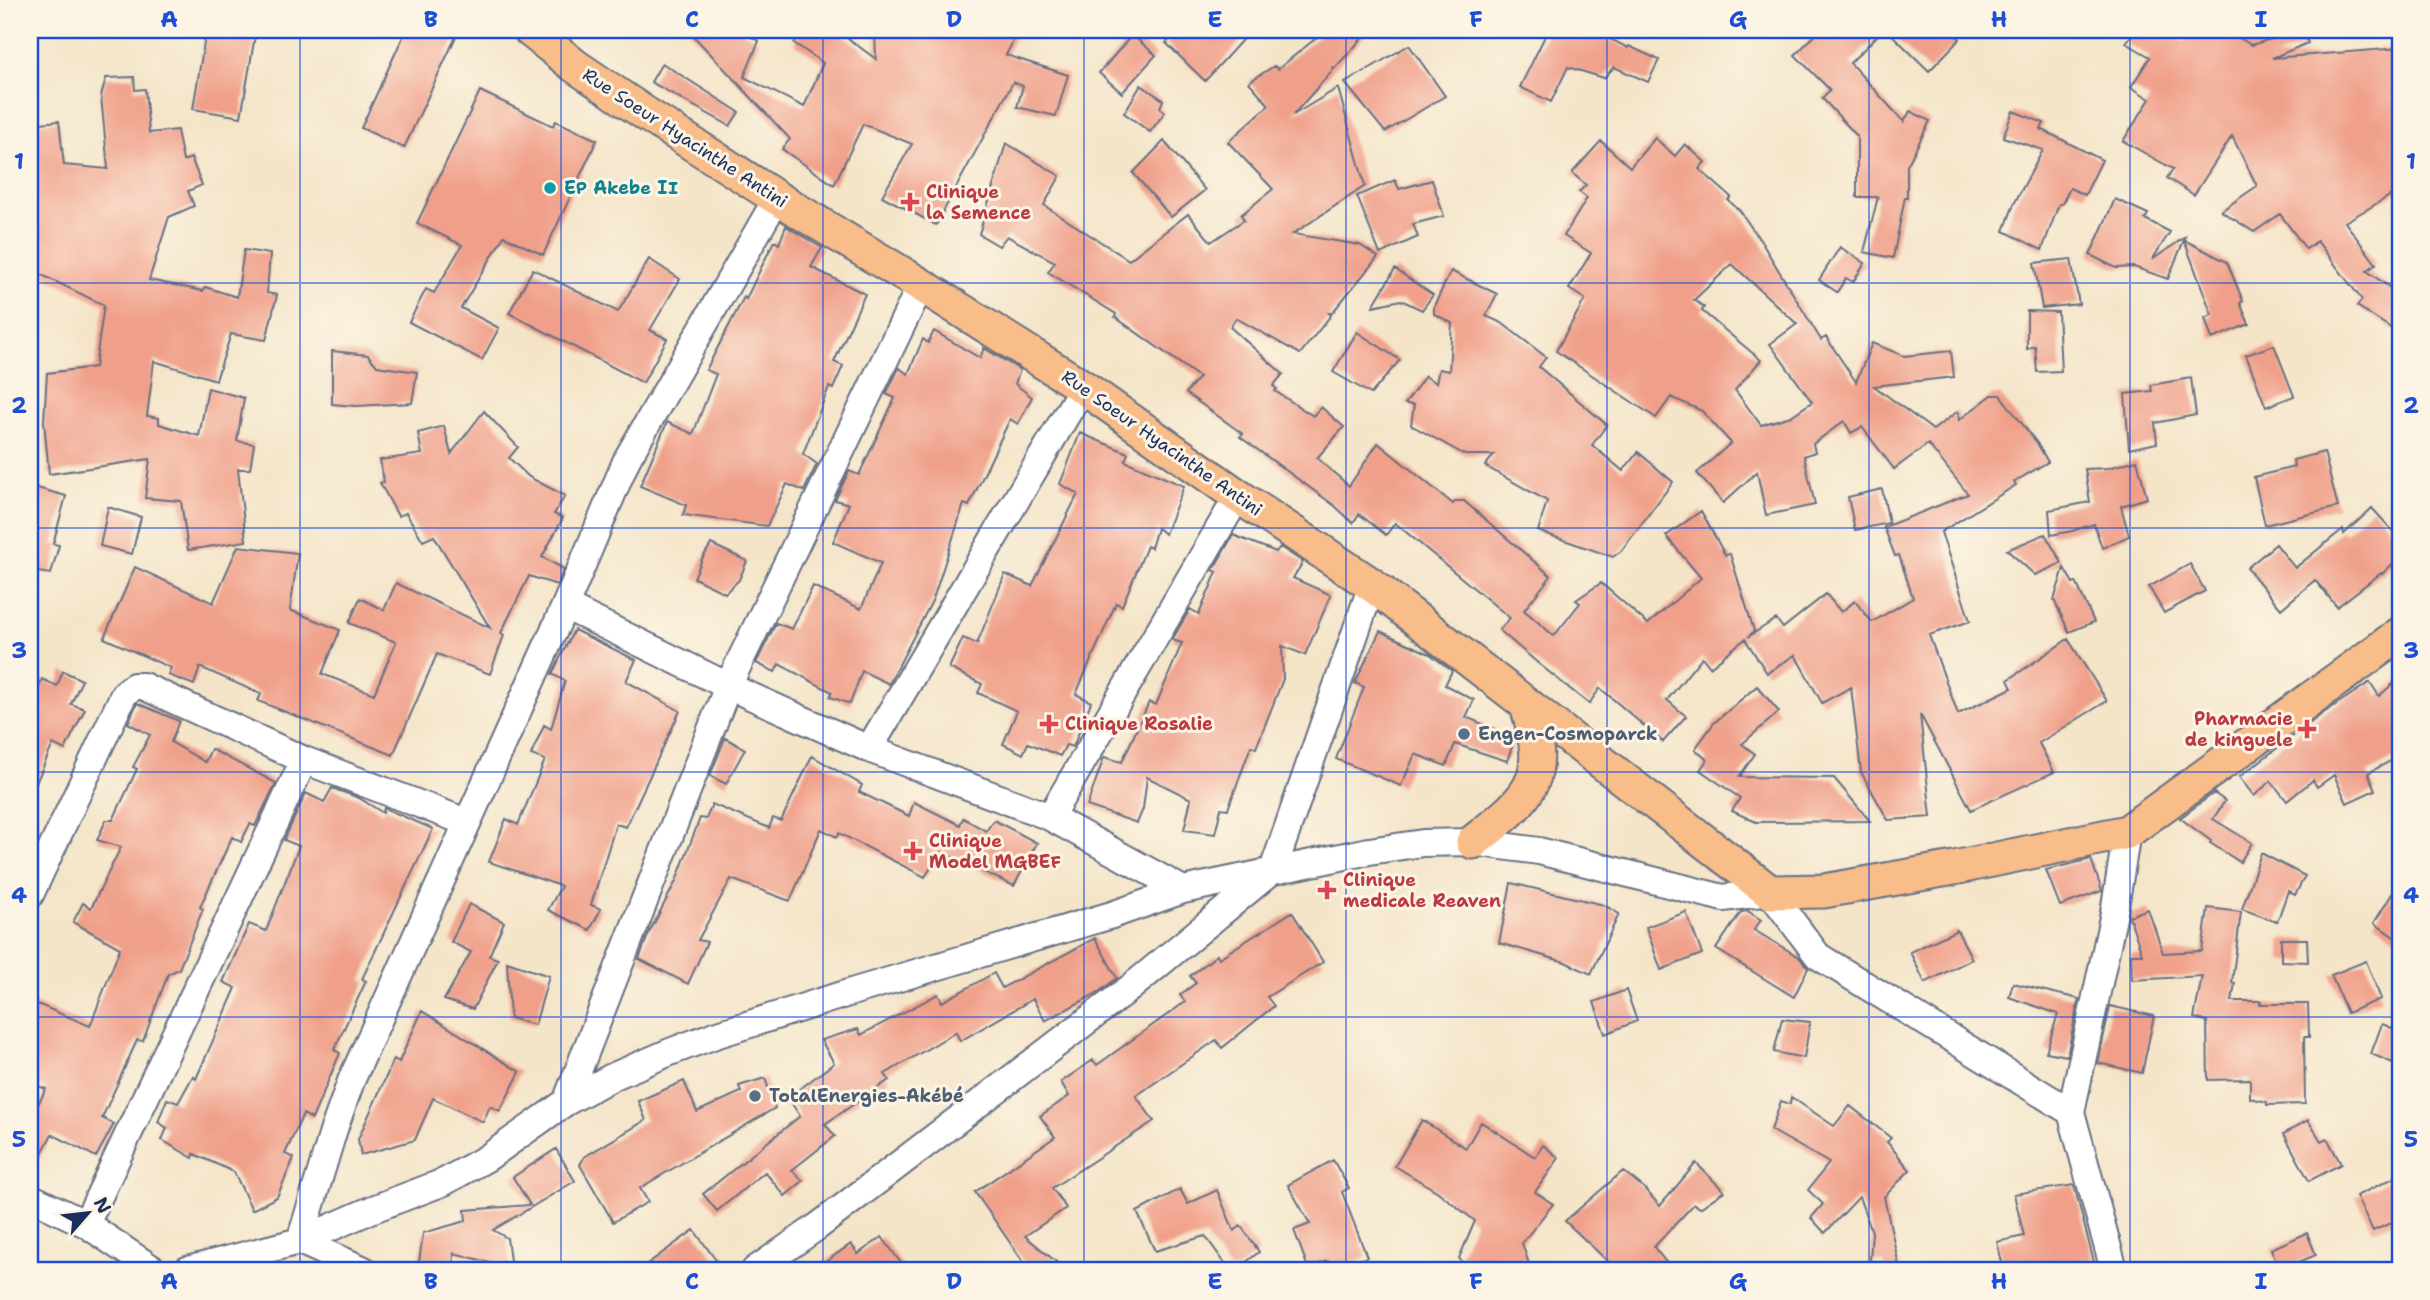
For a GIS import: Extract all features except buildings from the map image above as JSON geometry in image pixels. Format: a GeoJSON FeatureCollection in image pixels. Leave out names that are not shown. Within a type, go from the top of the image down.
{"type":"FeatureCollection","features":[{"type":"Feature","properties":{"kind":"main road","name":"Rue Soeur Hyacinthe Antini"},"geometry":{"type":"LineString","coordinates":[[530,30],[610,91],[777,198],[1083,387],[1238,496],[1372,585],[1770,892]]}},
{"type":"Feature","properties":{"kind":"main road"},"geometry":{"type":"LineString","coordinates":[[1770,892],[1824,891],[1954,868],[2127,832],[2400,634]]}},
{"type":"Feature","properties":{"kind":"main road"},"geometry":{"type":"LineString","coordinates":[[1473,842],[1521,801],[1531,783],[1537,764],[1537,737],[1527,706]]}},
{"type":"Feature","properties":{"kind":"street"},"geometry":{"type":"LineString","coordinates":[[300,1241],[351,1081],[565,606],[627,459],[777,198]]}},
{"type":"Feature","properties":{"kind":"street"},"geometry":{"type":"LineString","coordinates":[[566,1102],[728,687],[921,285]]}},
{"type":"Feature","properties":{"kind":"street"},"geometry":{"type":"LineString","coordinates":[[869,748],[1083,387]]}},
{"type":"Feature","properties":{"kind":"street"},"geometry":{"type":"LineString","coordinates":[[1050,817],[1238,496]]}},
{"type":"Feature","properties":{"kind":"street"},"geometry":{"type":"LineString","coordinates":[[755,1270],[817,1227],[1130,988],[1273,870],[1372,585]]}},
{"type":"Feature","properties":{"kind":"street"},"geometry":{"type":"LineString","coordinates":[[565,606],[728,687],[869,748],[1050,817],[1183,890]]}},
{"type":"Feature","properties":{"kind":"street"},"geometry":{"type":"LineString","coordinates":[[30,895],[124,694],[134,687],[143,686],[304,760],[466,822]]}},
{"type":"Feature","properties":{"kind":"street"},"geometry":{"type":"LineString","coordinates":[[86,1224],[304,760]]}},
{"type":"Feature","properties":{"kind":"street"},"geometry":{"type":"LineString","coordinates":[[2114,1270],[2071,1112],[2114,913],[2127,832]]}},
{"type":"Feature","properties":{"kind":"street"},"geometry":{"type":"LineString","coordinates":[[187,1270],[300,1241],[444,1182],[487,1158],[566,1102],[612,1077],[715,1035],[1112,915],[1183,890],[1273,870],[1423,843],[1473,842],[1539,851],[1723,898],[1770,892],[1818,956],[2071,1112]]}},
{"type":"Feature","properties":{"kind":"street"},"geometry":{"type":"LineString","coordinates":[[30,1198],[86,1224],[154,1270]]}},
{"type":"Feature","properties":{"kind":"street"},"geometry":{"type":"LineString","coordinates":[[300,1241],[364,1270]]}},
{"type":"Feature","properties":{"kind":"place","name":"EP Akebe II"},"geometry":{"type":"Point","coordinates":[550,188]}},
{"type":"Feature","properties":{"kind":"place","name":"Clinique la Semence"},"geometry":{"type":"Point","coordinates":[910,202]}},
{"type":"Feature","properties":{"kind":"place","name":"Clinique Rosalie"},"geometry":{"type":"Point","coordinates":[1049,724]}},
{"type":"Feature","properties":{"kind":"place","name":"Pharmacie de kinguele"},"geometry":{"type":"Point","coordinates":[2307,729]}},
{"type":"Feature","properties":{"kind":"place","name":"Engen-Cosmoparck"},"geometry":{"type":"Point","coordinates":[1464,734]}},
{"type":"Feature","properties":{"kind":"place","name":"Clinique Model MGBEF"},"geometry":{"type":"Point","coordinates":[913,851]}},
{"type":"Feature","properties":{"kind":"place","name":"Clinique medicale Reaven"},"geometry":{"type":"Point","coordinates":[1327,890]}},
{"type":"Feature","properties":{"kind":"place","name":"TotalEnergies-Akébé"},"geometry":{"type":"Point","coordinates":[755,1096]}}]}
